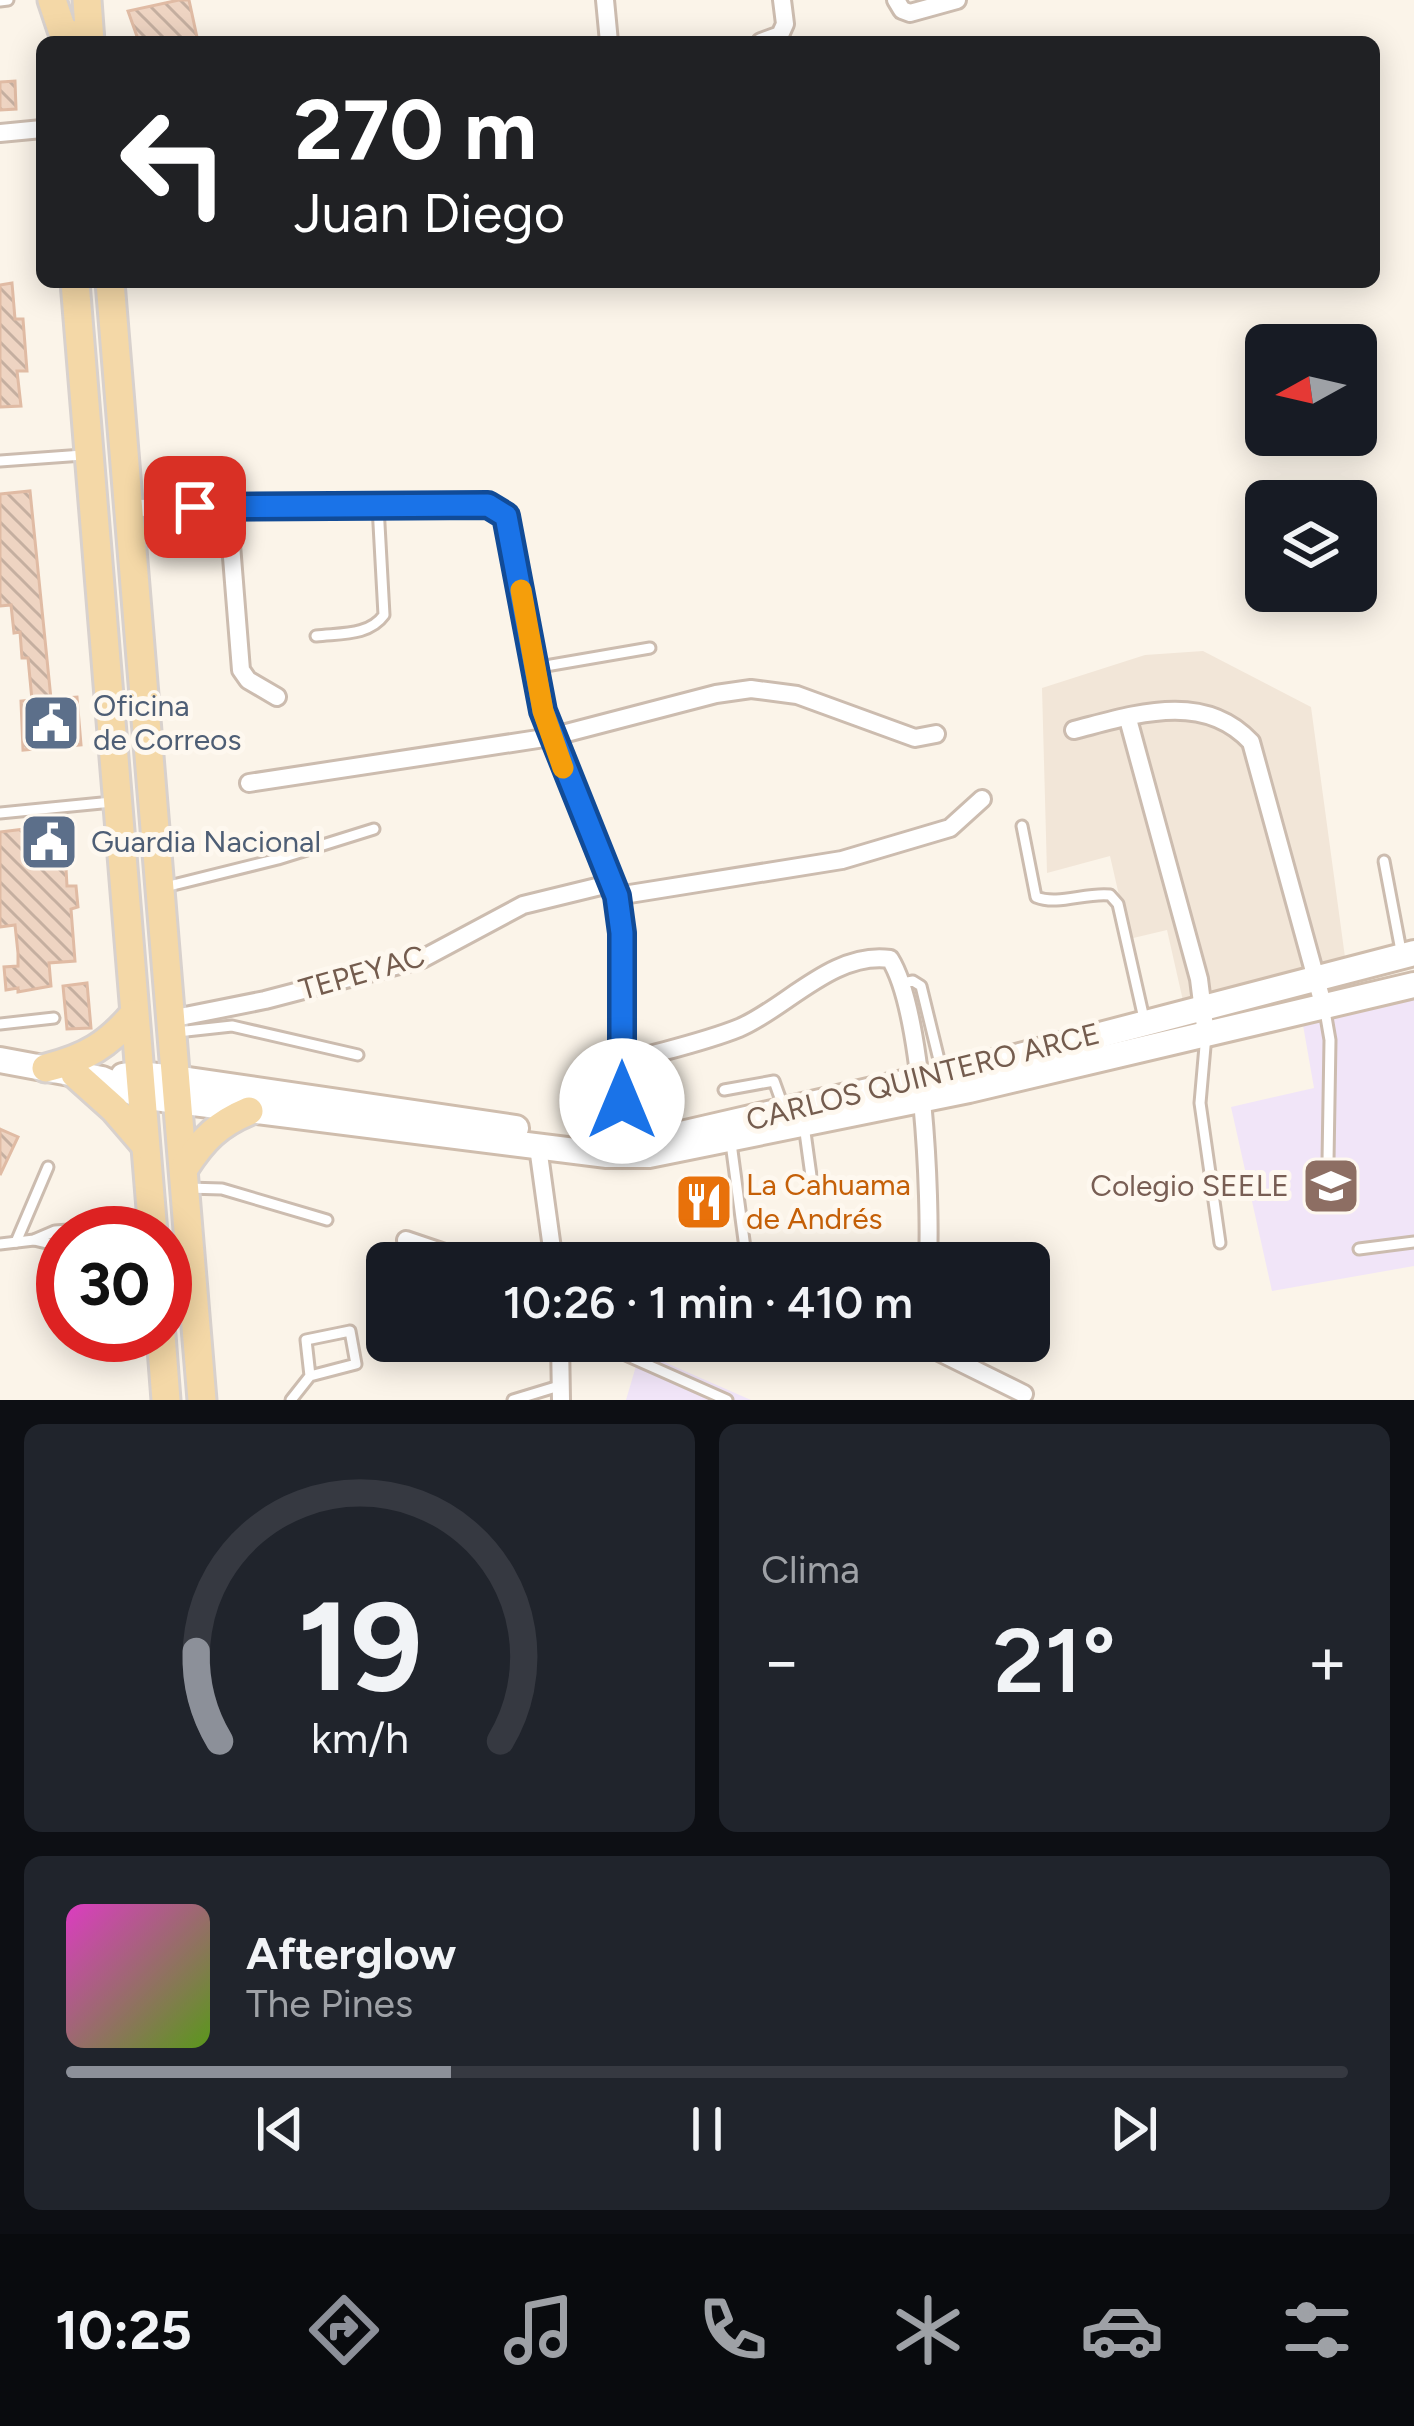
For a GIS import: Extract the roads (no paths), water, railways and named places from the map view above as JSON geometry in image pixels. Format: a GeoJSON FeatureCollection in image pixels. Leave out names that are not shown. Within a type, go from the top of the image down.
{"type":"FeatureCollection","features":[{"type":"Feature","properties":{"kind":"main road"},"geometry":{"type":"LineString","coordinates":[[52,0],[62,30],[74,36]]}},
{"type":"Feature","properties":{"kind":"main road"},"geometry":{"type":"LineString","coordinates":[[52,0],[55,36]]}},
{"type":"Feature","properties":{"kind":"main road"},"geometry":{"type":"LineString","coordinates":[[87,0],[90,36]]}},
{"type":"Feature","properties":{"kind":"main road"},"geometry":{"type":"LineString","coordinates":[[75,288],[151,1206]]}},
{"type":"Feature","properties":{"kind":"main road"},"geometry":{"type":"LineString","coordinates":[[110,288],[202,1400]]}},
{"type":"Feature","properties":{"kind":"main road","name":"CARLOS QUINTERO ARCE"},"geometry":{"type":"LineString","coordinates":[[931,1088],[1205,1006],[1408,954]]}},
{"type":"Feature","properties":{"kind":"main road","name":"CARLOS QUINTERO ARCE"},"geometry":{"type":"LineString","coordinates":[[0,1060],[140,1085],[622,1148],[1206,1035],[1414,985]]}},
{"type":"Feature","properties":{"kind":"main road"},"geometry":{"type":"LineString","coordinates":[[46,1068],[91,1054],[134,1014]]}},
{"type":"Feature","properties":{"kind":"main road"},"geometry":{"type":"LineString","coordinates":[[89,1077],[145,1145]]}},
{"type":"Feature","properties":{"kind":"main road","name":"CARLOS QUINTERO ARCE"},"geometry":{"type":"LineString","coordinates":[[176,1090],[249,1111],[380,1118],[538,1147],[622,1148],[731,1141],[794,1118]]}},
{"type":"Feature","properties":{"kind":"main road"},"geometry":{"type":"LineString","coordinates":[[185,1178],[220,1124],[249,1111]]}},
{"type":"Feature","properties":{"kind":"main road"},"geometry":{"type":"LineString","coordinates":[[163,1362],[166,1400]]}},
{"type":"Feature","properties":{"kind":"street"},"geometry":{"type":"LineString","coordinates":[[605,0],[608,36]]}},
{"type":"Feature","properties":{"kind":"street"},"geometry":{"type":"LineString","coordinates":[[777,36],[785,24],[782,0]]}},
{"type":"Feature","properties":{"kind":"street"},"geometry":{"type":"LineString","coordinates":[[896,0],[910,13],[957,0]]}},
{"type":"Feature","properties":{"kind":"street"},"geometry":{"type":"LineString","coordinates":[[0,133],[36,129]]}},
{"type":"Feature","properties":{"kind":"street"},"geometry":{"type":"LineString","coordinates":[[128,508],[488,505],[501,510],[512,535],[551,737],[615,890],[622,933],[622,1148]]}},
{"type":"Feature","properties":{"kind":"street"},"geometry":{"type":"LineString","coordinates":[[228,507],[242,670],[248,680],[277,698]]}},
{"type":"Feature","properties":{"kind":"street"},"geometry":{"type":"LineString","coordinates":[[250,783],[551,737],[751,689],[797,695],[908,737],[936,734]]}},
{"type":"Feature","properties":{"kind":"street"},"geometry":{"type":"LineString","coordinates":[[1074,730],[1190,708],[1231,726],[1251,742],[1323,1004]]}},
{"type":"Feature","properties":{"kind":"street"},"geometry":{"type":"LineString","coordinates":[[1128,719],[1199,979],[1206,1035]]}},
{"type":"Feature","properties":{"kind":"street","name":"TEPEYAC"},"geometry":{"type":"LineString","coordinates":[[171,1026],[422,959],[523,905],[842,860],[950,828],[982,800]]}},
{"type":"Feature","properties":{"kind":"street"},"geometry":{"type":"LineString","coordinates":[[622,1063],[745,1025],[814,979],[876,958],[890,959],[931,1088],[929,1242]]}},
{"type":"Feature","properties":{"kind":"street"},"geometry":{"type":"LineString","coordinates":[[538,1147],[551,1242]]}},
{"type":"Feature","properties":{"kind":"street"},"geometry":{"type":"LineString","coordinates":[[406,1240],[412,1242]]}},
{"type":"Feature","properties":{"kind":"street"},"geometry":{"type":"LineString","coordinates":[[560,1362],[561,1393]]}},
{"type":"Feature","properties":{"kind":"street"},"geometry":{"type":"LineString","coordinates":[[960,1362],[1024,1394]]}},
{"type":"Feature","properties":{"kind":"lane"},"geometry":{"type":"LineString","coordinates":[[0,461],[89,454]]}},
{"type":"Feature","properties":{"kind":"lane"},"geometry":{"type":"LineString","coordinates":[[316,636],[364,630],[376,626],[384,615],[378,506]]}},
{"type":"Feature","properties":{"kind":"lane"},"geometry":{"type":"LineString","coordinates":[[535,668],[650,648]]}},
{"type":"Feature","properties":{"kind":"lane"},"geometry":{"type":"LineString","coordinates":[[0,813],[118,801]]}},
{"type":"Feature","properties":{"kind":"lane"},"geometry":{"type":"LineString","coordinates":[[1022,826],[1036,897],[1050,901],[1093,893],[1110,895],[1118,904],[1145,1023]]}},
{"type":"Feature","properties":{"kind":"lane"},"geometry":{"type":"LineString","coordinates":[[160,888],[374,829]]}},
{"type":"Feature","properties":{"kind":"lane"},"geometry":{"type":"LineString","coordinates":[[1384,861],[1408,954]]}},
{"type":"Feature","properties":{"kind":"lane"},"geometry":{"type":"LineString","coordinates":[[1323,1004],[1330,1040],[1328,1161]]}},
{"type":"Feature","properties":{"kind":"lane"},"geometry":{"type":"LineString","coordinates":[[0,1024],[54,1018]]}},
{"type":"Feature","properties":{"kind":"lane"},"geometry":{"type":"LineString","coordinates":[[171,1026],[232,1027],[358,1055]]}},
{"type":"Feature","properties":{"kind":"lane"},"geometry":{"type":"LineString","coordinates":[[1206,1035],[1200,1103],[1220,1243]]}},
{"type":"Feature","properties":{"kind":"lane"},"geometry":{"type":"LineString","coordinates":[[724,1090],[774,1082],[794,1118],[812,1183]]}},
{"type":"Feature","properties":{"kind":"lane"},"geometry":{"type":"LineString","coordinates":[[731,1141],[744,1242]]}},
{"type":"Feature","properties":{"kind":"lane"},"geometry":{"type":"LineString","coordinates":[[16,1242],[48,1167]]}},
{"type":"Feature","properties":{"kind":"lane"},"geometry":{"type":"LineString","coordinates":[[185,1178],[327,1220]]}},
{"type":"Feature","properties":{"kind":"lane"},"geometry":{"type":"LineString","coordinates":[[0,1244],[34,1240]]}},
{"type":"Feature","properties":{"kind":"lane"},"geometry":{"type":"LineString","coordinates":[[1359,1249],[1414,1242]]}},
{"type":"Feature","properties":{"kind":"lane"},"geometry":{"type":"LineString","coordinates":[[291,1400],[310,1376],[356,1364],[350,1331],[306,1340],[310,1376]]}},
{"type":"Feature","properties":{"kind":"lane"},"geometry":{"type":"LineString","coordinates":[[642,1362],[728,1400]]}},
{"type":"Feature","properties":{"kind":"lane"},"geometry":{"type":"LineString","coordinates":[[513,1400],[561,1393]]}},
{"type":"Feature","properties":{"kind":"place","name":"Oficina de Correos"},"geometry":{"type":"Point","coordinates":[51,723]}},
{"type":"Feature","properties":{"kind":"place","name":"Guardia Nacional"},"geometry":{"type":"Point","coordinates":[49,842]}},
{"type":"Feature","properties":{"kind":"place","name":"Colegio SEELE"},"geometry":{"type":"Point","coordinates":[1331,1186]}},
{"type":"Feature","properties":{"kind":"place","name":"La Cahuama de Andrés"},"geometry":{"type":"Point","coordinates":[704,1202]}}]}
